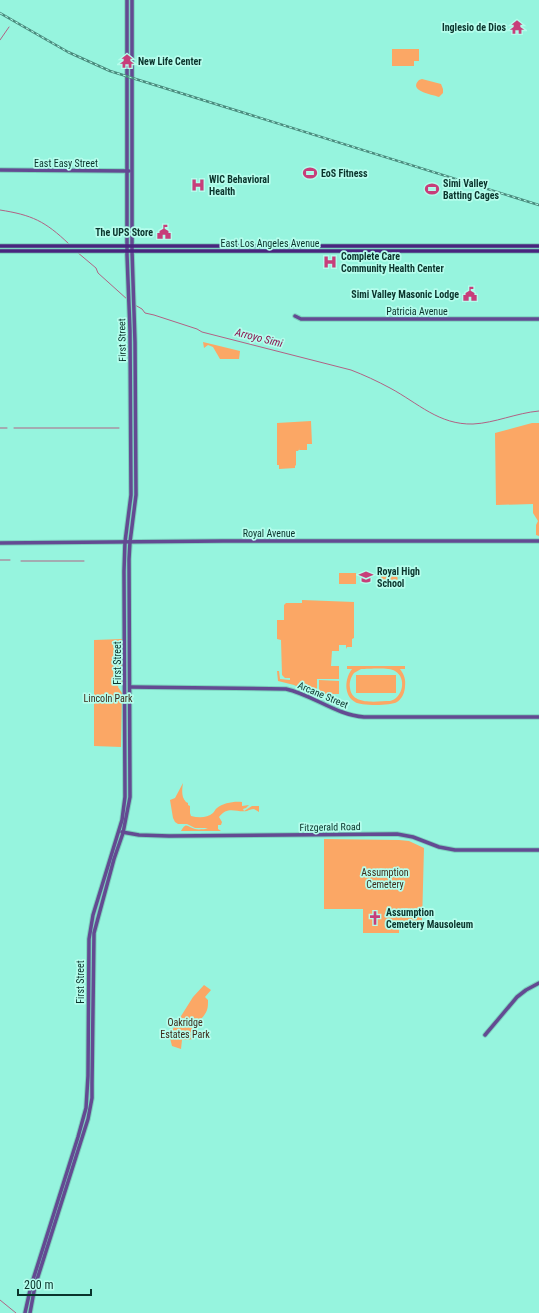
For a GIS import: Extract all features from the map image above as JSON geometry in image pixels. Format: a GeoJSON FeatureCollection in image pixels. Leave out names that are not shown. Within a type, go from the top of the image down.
{"type":"FeatureCollection","features":[{"type":"Feature","properties":{"kind":"main road","name":"First Street"},"geometry":{"type":"LineString","coordinates":[[25,1313],[31,1286],[86,1108],[88,1076],[89,939],[93,915],[122,820],[125,788],[125,542],[131,494],[129,293],[127,251],[127,0]]}},
{"type":"Feature","properties":{"kind":"main road"},"geometry":{"type":"LineString","coordinates":[[127,11],[132,11],[132,0]]}},
{"type":"Feature","properties":{"kind":"main road","name":"First Street"},"geometry":{"type":"LineString","coordinates":[[30,1313],[36,1286],[88,1119],[92,1098],[94,933],[114,859],[123,833],[130,797],[130,542],[136,494],[132,251],[132,11]]}},
{"type":"Feature","properties":{"kind":"main road"},"geometry":{"type":"LineString","coordinates":[[127,46],[132,43]]}},
{"type":"Feature","properties":{"kind":"main road","name":"East Easy Street"},"geometry":{"type":"LineString","coordinates":[[0,170],[132,171]]}},
{"type":"Feature","properties":{"kind":"main road","name":"East Los Angeles Avenue"},"geometry":{"type":"LineString","coordinates":[[0,246],[360,248],[539,251]]}},
{"type":"Feature","properties":{"kind":"main road","name":"East Los Angeles Avenue"},"geometry":{"type":"LineString","coordinates":[[0,251],[132,251],[539,246]]}},
{"type":"Feature","properties":{"kind":"main road","name":"Patricia Avenue"},"geometry":{"type":"LineString","coordinates":[[296,316],[299,319],[539,319]]}},
{"type":"Feature","properties":{"kind":"main road","name":"Royal Avenue"},"geometry":{"type":"LineString","coordinates":[[0,543],[539,541]]}},
{"type":"Feature","properties":{"kind":"main road","name":"Arcane Street"},"geometry":{"type":"LineString","coordinates":[[125,687],[286,689],[300,693],[346,713],[364,717],[539,717]]}},
{"type":"Feature","properties":{"kind":"main road","name":"Fitzgerald Road"},"geometry":{"type":"LineString","coordinates":[[119,831],[123,833],[169,836],[397,834],[409,836],[439,847],[455,850],[539,850]]}},
{"type":"Feature","properties":{"kind":"main road"},"geometry":{"type":"LineString","coordinates":[[485,1035],[517,997],[539,983]]}},
{"type":"Feature","properties":{"kind":"green space"},"geometry":{"type":"Polygon","coordinates":[[[392,49],[419,49],[419,61],[414,61],[414,66],[392,66],[392,49]]]}},
{"type":"Feature","properties":{"kind":"green space"},"geometry":{"type":"Polygon","coordinates":[[[422,79],[441,84],[443,93],[439,97],[422,92],[416,87],[416,84],[422,79]]]}},
{"type":"Feature","properties":{"kind":"green space"},"geometry":{"type":"Polygon","coordinates":[[[203,342],[240,351],[239,359],[220,359],[213,347],[208,345],[204,348],[203,342]]]}},
{"type":"Feature","properties":{"kind":"green space"},"geometry":{"type":"Polygon","coordinates":[[[311,421],[312,444],[307,444],[307,450],[299,450],[300,448],[296,451],[295,468],[279,469],[279,465],[277,465],[277,423],[311,421]]]}},
{"type":"Feature","properties":{"kind":"green space"},"geometry":{"type":"Polygon","coordinates":[[[532,423],[539,423],[539,536],[536,535],[536,525],[538,521],[533,513],[533,504],[496,505],[495,433],[532,423]]]}},
{"type":"Feature","properties":{"kind":"green space"},"geometry":{"type":"Polygon","coordinates":[[[339,573],[356,573],[356,584],[339,584],[339,573]]]}},
{"type":"Feature","properties":{"kind":"green space"},"geometry":{"type":"Polygon","coordinates":[[[381,573],[397,573],[398,583],[382,584],[381,573]]]}},
{"type":"Feature","properties":{"kind":"green space"},"geometry":{"type":"Polygon","coordinates":[[[302,600],[354,602],[354,638],[352,639],[352,647],[347,647],[346,649],[346,645],[339,645],[339,651],[332,651],[331,666],[339,666],[339,679],[317,679],[317,696],[294,685],[278,681],[277,671],[279,671],[280,679],[290,680],[290,678],[285,678],[282,675],[281,640],[277,639],[277,620],[284,620],[284,605],[286,603],[302,603],[302,600]]]}},
{"type":"Feature","properties":{"kind":"green space","name":"Lincoln Park"},"geometry":{"type":"Polygon","coordinates":[[[122,639],[122,683],[119,684],[118,687],[122,693],[121,747],[94,746],[94,640],[122,639]]]}},
{"type":"Feature","properties":{"kind":"green space"},"geometry":{"type":"Polygon","coordinates":[[[347,666],[405,666],[405,669],[400,669],[404,675],[405,682],[403,695],[397,702],[389,704],[369,705],[355,702],[348,695],[347,691],[346,686],[348,677],[352,669],[347,669],[347,666]],[[361,669],[354,673],[350,680],[350,688],[355,698],[379,702],[390,701],[398,696],[402,688],[402,683],[399,674],[395,671],[384,669],[361,669]]]}},
{"type":"Feature","properties":{"kind":"green space"},"geometry":{"type":"Polygon","coordinates":[[[356,675],[396,675],[396,693],[356,693],[356,675]]]}},
{"type":"Feature","properties":{"kind":"green space"},"geometry":{"type":"Polygon","coordinates":[[[319,680],[339,681],[339,694],[319,694],[319,680]]]}},
{"type":"Feature","properties":{"kind":"green space"},"geometry":{"type":"Polygon","coordinates":[[[183,783],[182,790],[184,800],[190,806],[191,816],[206,817],[213,813],[219,806],[225,804],[242,802],[242,806],[249,805],[243,809],[244,811],[229,810],[222,813],[219,817],[222,822],[221,825],[218,825],[218,829],[221,831],[181,831],[186,825],[196,829],[208,829],[195,828],[187,824],[178,824],[175,822],[170,800],[175,798],[183,783]]]}},
{"type":"Feature","properties":{"kind":"green space"},"geometry":{"type":"Polygon","coordinates":[[[252,806],[259,806],[259,812],[254,809],[244,811],[252,806]]]}},
{"type":"Feature","properties":{"kind":"green space","name":"Assumption Cemetery"},"geometry":{"type":"Polygon","coordinates":[[[324,839],[399,840],[409,841],[424,848],[422,923],[399,923],[399,933],[363,933],[363,909],[324,909],[324,839]]]}},
{"type":"Feature","properties":{"kind":"green space","name":"Oakridge Estates Park"},"geometry":{"type":"Polygon","coordinates":[[[204,985],[211,990],[205,997],[208,1000],[206,1013],[196,1026],[197,1033],[194,1039],[182,1040],[181,1049],[172,1046],[170,1038],[171,1032],[193,997],[204,985]]]}},
{"type":"Feature","properties":{"kind":"waterway"},"geometry":{"type":"LineString","coordinates":[[0,40],[9,27]]}},
{"type":"Feature","properties":{"kind":"waterway","name":"Arroyo Simi"},"geometry":{"type":"LineString","coordinates":[[0,210],[21,214],[38,220],[53,230],[69,244]]}},
{"type":"Feature","properties":{"kind":"waterway","name":"Arroyo Simi"},"geometry":{"type":"LineString","coordinates":[[77,252],[96,268],[98,273],[128,300]]}},
{"type":"Feature","properties":{"kind":"waterway","name":"Arroyo Simi"},"geometry":{"type":"LineString","coordinates":[[135,305],[142,309],[145,313],[197,329],[202,332],[351,370],[385,385],[429,412],[450,421],[473,424],[539,411]]}},
{"type":"Feature","properties":{"kind":"waterway"},"geometry":{"type":"LineString","coordinates":[[0,428],[7,428]]}},
{"type":"Feature","properties":{"kind":"waterway"},"geometry":{"type":"LineString","coordinates":[[14,428],[119,428]]}},
{"type":"Feature","properties":{"kind":"waterway"},"geometry":{"type":"LineString","coordinates":[[0,560],[10,560]]}},
{"type":"Feature","properties":{"kind":"waterway"},"geometry":{"type":"LineString","coordinates":[[21,561],[84,561]]}},
{"type":"Feature","properties":{"kind":"waterway"},"geometry":{"type":"LineString","coordinates":[[0,1300],[16,1313]]}},
{"type":"Feature","properties":{"kind":"railway"},"geometry":{"type":"LineString","coordinates":[[0,13],[68,52],[110,71],[539,205]]}},
{"type":"Feature","properties":{"kind":"place","name":"Inglesio de Dios"},"geometry":{"type":"Point","coordinates":[517,27]}},
{"type":"Feature","properties":{"kind":"place","name":"New Life Center"},"geometry":{"type":"Point","coordinates":[127,61]}},
{"type":"Feature","properties":{"kind":"place","name":"EoS Fitness"},"geometry":{"type":"Point","coordinates":[310,173]}},
{"type":"Feature","properties":{"kind":"place","name":"WIC Behavioral Health"},"geometry":{"type":"Point","coordinates":[198,185]}},
{"type":"Feature","properties":{"kind":"place","name":"Simi Valley Batting Cages"},"geometry":{"type":"Point","coordinates":[432,189]}},
{"type":"Feature","properties":{"kind":"place","name":"The UPS Store"},"geometry":{"type":"Point","coordinates":[164,232]}},
{"type":"Feature","properties":{"kind":"place","name":"Complete Care Community Health Center"},"geometry":{"type":"Point","coordinates":[330,262]}},
{"type":"Feature","properties":{"kind":"place","name":"Simi Valley Masonic Lodge"},"geometry":{"type":"Point","coordinates":[470,294]}},
{"type":"Feature","properties":{"kind":"place","name":"Royal High School"},"geometry":{"type":"Point","coordinates":[366,577]}},
{"type":"Feature","properties":{"kind":"place","name":"Assumption Cemetery Mausoleum"},"geometry":{"type":"Point","coordinates":[375,918]}}]}
